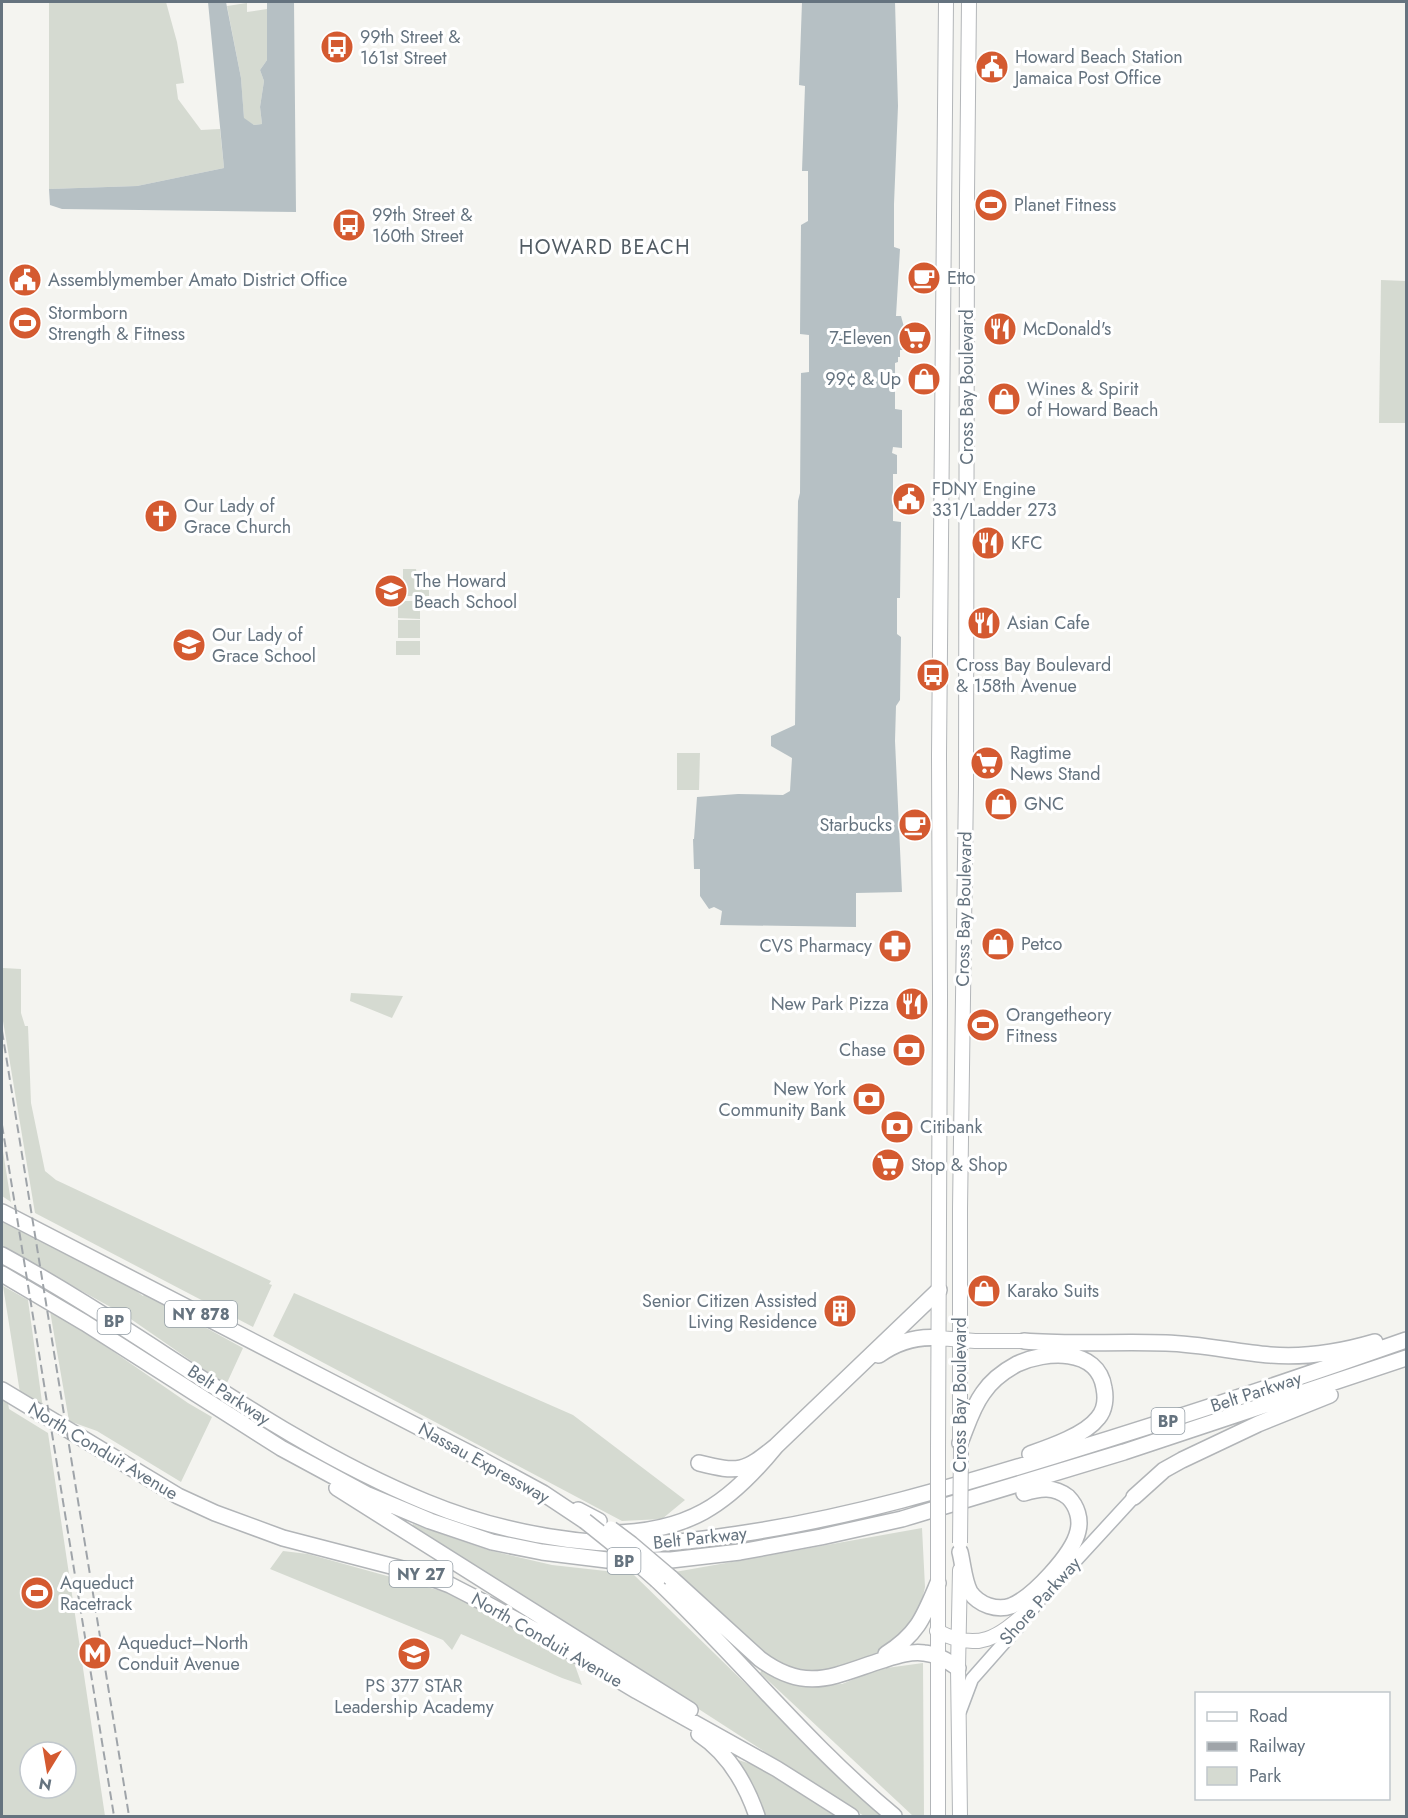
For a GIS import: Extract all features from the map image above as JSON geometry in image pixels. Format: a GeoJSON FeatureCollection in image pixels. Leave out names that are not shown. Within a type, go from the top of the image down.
{"type":"FeatureCollection","features":[{"type":"Feature","properties":{"kind":"highway","name":"Nassau Expressway"},"geometry":{"type":"LineString","coordinates":[[2,1210],[471,1454],[592,1521],[641,1566],[664,1579],[699,1621],[825,1755],[894,1816]]}},
{"type":"Feature","properties":{"kind":"highway","name":"Belt Parkway"},"geometry":{"type":"LineString","coordinates":[[2,1255],[101,1313],[298,1439],[401,1491],[456,1513],[507,1528],[573,1540],[624,1544],[677,1542],[766,1530],[854,1513],[927,1494],[1142,1429],[1407,1340]]}},
{"type":"Feature","properties":{"kind":"highway","name":"Belt Parkway"},"geometry":{"type":"LineString","coordinates":[[2,1275],[85,1323],[280,1448],[368,1495],[445,1527],[492,1542],[591,1559],[655,1560],[731,1553],[829,1536],[918,1514],[1124,1452],[1407,1360]]}},
{"type":"Feature","properties":{"kind":"highway"},"geometry":{"type":"LineString","coordinates":[[725,1499],[727,1490],[724,1481],[699,1463],[725,1469],[740,1469],[754,1463],[776,1446],[939,1290]]}},
{"type":"Feature","properties":{"kind":"highway"},"geometry":{"type":"LineString","coordinates":[[1023,1341],[1177,1343],[1271,1355],[1299,1356],[1344,1350],[1407,1334]]}},
{"type":"Feature","properties":{"kind":"highway"},"geometry":{"type":"LineString","coordinates":[[850,1376],[898,1344],[919,1338],[939,1338]]}},
{"type":"Feature","properties":{"kind":"highway"},"geometry":{"type":"LineString","coordinates":[[927,1494],[1053,1445],[1088,1427],[1100,1415],[1104,1405],[1105,1394],[1101,1377],[1086,1361],[1069,1355],[1039,1357],[1015,1365],[999,1376],[982,1394],[971,1415],[961,1445]]}},
{"type":"Feature","properties":{"kind":"highway"},"geometry":{"type":"LineString","coordinates":[[1134,1497],[1164,1470],[1193,1455],[1258,1424],[1365,1382],[1407,1360]]}},
{"type":"Feature","properties":{"kind":"highway","name":"North Conduit Avenue"},"geometry":{"type":"LineString","coordinates":[[3,1392],[187,1500],[260,1531],[403,1568],[450,1585],[502,1611],[637,1691],[777,1769],[851,1816]]}},
{"type":"Feature","properties":{"kind":"highway"},"geometry":{"type":"LineString","coordinates":[[401,1491],[523,1523],[607,1533],[646,1531],[676,1524],[703,1513],[725,1499],[760,1466],[776,1446]]}},
{"type":"Feature","properties":{"kind":"highway"},"geometry":{"type":"LineString","coordinates":[[280,1448],[344,1494],[730,1735],[777,1769]]}},
{"type":"Feature","properties":{"kind":"highway"},"geometry":{"type":"LineString","coordinates":[[918,1514],[993,1501],[1042,1488],[1052,1489],[1066,1496],[1078,1513],[1078,1533],[1067,1552],[1032,1591],[1008,1607],[997,1608],[987,1605],[973,1596],[967,1584],[960,1548]]}},
{"type":"Feature","properties":{"kind":"highway"},"geometry":{"type":"LineString","coordinates":[[664,1579],[760,1659],[781,1672],[797,1677],[821,1679],[844,1675],[889,1658],[924,1652],[937,1656],[958,1668]]}},
{"type":"Feature","properties":{"kind":"highway"},"geometry":{"type":"LineString","coordinates":[[870,1664],[902,1644],[912,1634],[920,1623],[938,1583]]}},
{"type":"Feature","properties":{"kind":"highway"},"geometry":{"type":"LineString","coordinates":[[637,1691],[717,1748],[745,1785],[757,1816]]}},
{"type":"Feature","properties":{"kind":"main road","name":"Cross Bay Boulevard"},"geometry":{"type":"LineString","coordinates":[[938,1816],[939,755],[946,2]]}},
{"type":"Feature","properties":{"kind":"main road","name":"Cross Bay Boulevard"},"geometry":{"type":"LineString","coordinates":[[960,1816],[958,1640],[961,1445],[961,1119],[966,788],[969,2]]}},
{"type":"Feature","properties":{"kind":"main road"},"geometry":{"type":"LineString","coordinates":[[940,985],[953,1003],[953,1108],[961,1119]]}},
{"type":"Feature","properties":{"kind":"main road"},"geometry":{"type":"LineString","coordinates":[[939,1338],[1023,1341]]}},
{"type":"Feature","properties":{"kind":"main road"},"geometry":{"type":"LineString","coordinates":[[938,1631],[958,1640],[978,1641],[1006,1629],[1033,1607]]}},
{"type":"Feature","properties":{"kind":"street","name":"Shore Parkway"},"geometry":{"type":"LineString","coordinates":[[959,1713],[972,1679],[1033,1607],[1134,1497]]}},
{"type":"Feature","properties":{"kind":"green space"},"geometry":{"type":"Polygon","coordinates":[[[49,2],[166,2],[177,42],[184,83],[176,84],[178,99],[201,130],[220,129],[224,168],[137,186],[49,189],[49,2]]]}},
{"type":"Feature","properties":{"kind":"green space"},"geometry":{"type":"Polygon","coordinates":[[[247,3],[247,12],[267,9],[267,60],[260,70],[264,81],[260,107],[262,124],[254,125],[244,119],[241,78],[227,6],[247,3]]]}},
{"type":"Feature","properties":{"kind":"green space"},"geometry":{"type":"Polygon","coordinates":[[[1381,280],[1406,281],[1406,423],[1379,423],[1381,280]]]}},
{"type":"Feature","properties":{"kind":"green space"},"geometry":{"type":"Polygon","coordinates":[[[403,569],[416,569],[417,575],[429,575],[429,596],[403,596],[403,569]]]}},
{"type":"Feature","properties":{"kind":"green space"},"geometry":{"type":"Polygon","coordinates":[[[398,601],[420,601],[420,619],[398,618],[398,601]]]}},
{"type":"Feature","properties":{"kind":"green space"},"geometry":{"type":"Polygon","coordinates":[[[398,620],[420,620],[420,638],[398,638],[398,620]]]}},
{"type":"Feature","properties":{"kind":"green space"},"geometry":{"type":"Polygon","coordinates":[[[396,641],[420,641],[420,655],[396,655],[396,641]]]}},
{"type":"Feature","properties":{"kind":"green space"},"geometry":{"type":"Polygon","coordinates":[[[677,753],[700,753],[699,790],[677,790],[677,753]]]}},
{"type":"Feature","properties":{"kind":"green space"},"geometry":{"type":"Polygon","coordinates":[[[2,965],[3,968],[21,969],[21,1013],[25,1026],[28,1026],[31,1103],[45,1171],[56,1180],[271,1281],[269,1284],[272,1285],[253,1327],[35,1213],[2,1015],[2,965]]]}},
{"type":"Feature","properties":{"kind":"green space"},"geometry":{"type":"Polygon","coordinates":[[[351,993],[403,996],[392,1018],[350,1001],[351,993]]]}},
{"type":"Feature","properties":{"kind":"green space"},"geometry":{"type":"Polygon","coordinates":[[[2,1145],[11,1202],[2,1196],[2,1145]]]}},
{"type":"Feature","properties":{"kind":"green space"},"geometry":{"type":"Polygon","coordinates":[[[2,1218],[243,1348],[226,1385],[125,1315],[2,1247],[2,1218]]]}},
{"type":"Feature","properties":{"kind":"green space"},"geometry":{"type":"Polygon","coordinates":[[[3,1286],[28,1300],[44,1406],[20,1393],[3,1286]]]}},
{"type":"Feature","properties":{"kind":"green space"},"geometry":{"type":"Polygon","coordinates":[[[294,1293],[573,1415],[685,1500],[662,1519],[622,1521],[273,1336],[294,1293]]]}},
{"type":"Feature","properties":{"kind":"green space"},"geometry":{"type":"Polygon","coordinates":[[[50,1311],[212,1417],[181,1482],[97,1431],[69,1421],[50,1311]]]}},
{"type":"Feature","properties":{"kind":"green space","name":"Aqueduct Racetrack"},"geometry":{"type":"Polygon","coordinates":[[[2,1399],[8,1403],[9,1409],[48,1433],[105,1816],[2,1816],[2,1399]]]}},
{"type":"Feature","properties":{"kind":"green space"},"geometry":{"type":"Polygon","coordinates":[[[413,1524],[488,1550],[552,1565],[633,1574],[881,1816],[864,1816],[697,1708],[411,1530],[413,1524]]]}},
{"type":"Feature","properties":{"kind":"green space"},"geometry":{"type":"Polygon","coordinates":[[[922,1528],[925,1587],[919,1614],[891,1646],[839,1671],[804,1672],[775,1663],[675,1572],[922,1528]]]}},
{"type":"Feature","properties":{"kind":"green space"},"geometry":{"type":"Polygon","coordinates":[[[283,1551],[308,1554],[452,1594],[573,1660],[582,1685],[461,1634],[452,1650],[443,1640],[270,1569],[283,1551]]]}},
{"type":"Feature","properties":{"kind":"green space"},"geometry":{"type":"Polygon","coordinates":[[[923,1663],[924,1816],[913,1816],[760,1673],[763,1668],[804,1685],[842,1684],[879,1669],[923,1663]]]}},
{"type":"Feature","properties":{"kind":"green space"},"geometry":{"type":"Polygon","coordinates":[[[735,1759],[758,1766],[836,1816],[761,1816],[735,1759]]]}},
{"type":"Feature","properties":{"kind":"shaded area"},"geometry":{"type":"Polygon","coordinates":[[[208,2],[226,2],[241,78],[244,118],[254,125],[262,124],[260,107],[264,81],[260,70],[267,60],[267,2],[294,2],[296,212],[62,209],[50,205],[49,189],[137,186],[224,168],[208,2]]]}},
{"type":"Feature","properties":{"kind":"shaded area"},"geometry":{"type":"Polygon","coordinates":[[[802,2],[895,2],[898,106],[894,247],[900,249],[896,316],[901,316],[904,327],[904,350],[900,350],[900,357],[895,363],[895,409],[902,410],[902,448],[893,447],[892,453],[897,455],[897,474],[893,474],[893,521],[901,522],[900,598],[897,598],[897,634],[901,637],[900,700],[896,706],[895,741],[902,892],[856,893],[856,927],[720,925],[722,911],[714,907],[709,909],[700,896],[700,869],[694,869],[693,839],[697,797],[738,794],[783,795],[790,791],[792,758],[771,746],[771,736],[795,725],[801,373],[809,372],[809,335],[800,334],[801,225],[808,221],[808,171],[802,171],[805,86],[799,85],[802,2]]]}},
{"type":"Feature","properties":{"kind":"railway"},"geometry":{"type":"LineString","coordinates":[[2,1031],[129,1816]]}},
{"type":"Feature","properties":{"kind":"railway"},"geometry":{"type":"LineString","coordinates":[[2,1125],[114,1816]]}},
{"type":"Feature","properties":{"kind":"place","name":"99th Street & 161st Street"},"geometry":{"type":"Point","coordinates":[337,47]}},
{"type":"Feature","properties":{"kind":"place","name":"Howard Beach Station Jamaica Post Office"},"geometry":{"type":"Point","coordinates":[992,67]}},
{"type":"Feature","properties":{"kind":"place","name":"Planet Fitness"},"geometry":{"type":"Point","coordinates":[991,205]}},
{"type":"Feature","properties":{"kind":"place","name":"99th Street & 160th Street"},"geometry":{"type":"Point","coordinates":[349,225]}},
{"type":"Feature","properties":{"kind":"place","name":"Etto"},"geometry":{"type":"Point","coordinates":[924,278]}},
{"type":"Feature","properties":{"kind":"place","name":"Assemblymember Amato District Office"},"geometry":{"type":"Point","coordinates":[25,280]}},
{"type":"Feature","properties":{"kind":"place","name":"Stormborn Strength & Fitness"},"geometry":{"type":"Point","coordinates":[25,323]}},
{"type":"Feature","properties":{"kind":"place","name":"McDonald's"},"geometry":{"type":"Point","coordinates":[1000,329]}},
{"type":"Feature","properties":{"kind":"place","name":"7-Eleven"},"geometry":{"type":"Point","coordinates":[915,338]}},
{"type":"Feature","properties":{"kind":"place","name":"99¢ & Up"},"geometry":{"type":"Point","coordinates":[924,379]}},
{"type":"Feature","properties":{"kind":"place","name":"Wines & Spirit of Howard Beach"},"geometry":{"type":"Point","coordinates":[1004,399]}},
{"type":"Feature","properties":{"kind":"place","name":"FDNY Engine 331/Ladder 273"},"geometry":{"type":"Point","coordinates":[909,499]}},
{"type":"Feature","properties":{"kind":"place","name":"Our Lady of Grace Church"},"geometry":{"type":"Point","coordinates":[161,516]}},
{"type":"Feature","properties":{"kind":"place","name":"KFC"},"geometry":{"type":"Point","coordinates":[988,543]}},
{"type":"Feature","properties":{"kind":"place","name":"The Howard Beach School"},"geometry":{"type":"Point","coordinates":[391,591]}},
{"type":"Feature","properties":{"kind":"place","name":"Asian Cafe"},"geometry":{"type":"Point","coordinates":[984,623]}},
{"type":"Feature","properties":{"kind":"place","name":"Our Lady of Grace School"},"geometry":{"type":"Point","coordinates":[189,645]}},
{"type":"Feature","properties":{"kind":"place","name":"Cross Bay Boulevard & 158th Avenue"},"geometry":{"type":"Point","coordinates":[933,675]}},
{"type":"Feature","properties":{"kind":"place","name":"Ragtime News Stand"},"geometry":{"type":"Point","coordinates":[987,763]}},
{"type":"Feature","properties":{"kind":"place","name":"GNC"},"geometry":{"type":"Point","coordinates":[1001,804]}},
{"type":"Feature","properties":{"kind":"place","name":"Starbucks"},"geometry":{"type":"Point","coordinates":[915,825]}},
{"type":"Feature","properties":{"kind":"place","name":"Petco"},"geometry":{"type":"Point","coordinates":[998,944]}},
{"type":"Feature","properties":{"kind":"place","name":"CVS Pharmacy"},"geometry":{"type":"Point","coordinates":[895,946]}},
{"type":"Feature","properties":{"kind":"place","name":"New Park Pizza"},"geometry":{"type":"Point","coordinates":[912,1004]}},
{"type":"Feature","properties":{"kind":"place","name":"Orangetheory Fitness"},"geometry":{"type":"Point","coordinates":[983,1025]}},
{"type":"Feature","properties":{"kind":"place","name":"Chase"},"geometry":{"type":"Point","coordinates":[909,1050]}},
{"type":"Feature","properties":{"kind":"place","name":"New York Community Bank"},"geometry":{"type":"Point","coordinates":[869,1099]}},
{"type":"Feature","properties":{"kind":"place","name":"Citibank"},"geometry":{"type":"Point","coordinates":[897,1127]}},
{"type":"Feature","properties":{"kind":"place","name":"Stop & Shop"},"geometry":{"type":"Point","coordinates":[888,1165]}},
{"type":"Feature","properties":{"kind":"place","name":"Karako Suits"},"geometry":{"type":"Point","coordinates":[984,1291]}},
{"type":"Feature","properties":{"kind":"place","name":"Senior Citizen Assisted Living Residence"},"geometry":{"type":"Point","coordinates":[840,1311]}},
{"type":"Feature","properties":{"kind":"place","name":"Aqueduct Racetrack"},"geometry":{"type":"Point","coordinates":[37,1593]}},
{"type":"Feature","properties":{"kind":"place","name":"Aqueduct–North Conduit Avenue"},"geometry":{"type":"Point","coordinates":[95,1653]}},
{"type":"Feature","properties":{"kind":"place","name":"PS 377 STAR Leadership Academy"},"geometry":{"type":"Point","coordinates":[414,1654]}},
{"type":"Feature","properties":{"kind":"district","name":"HOWARD BEACH"},"geometry":{"type":"Point","coordinates":[605,247]}}]}
